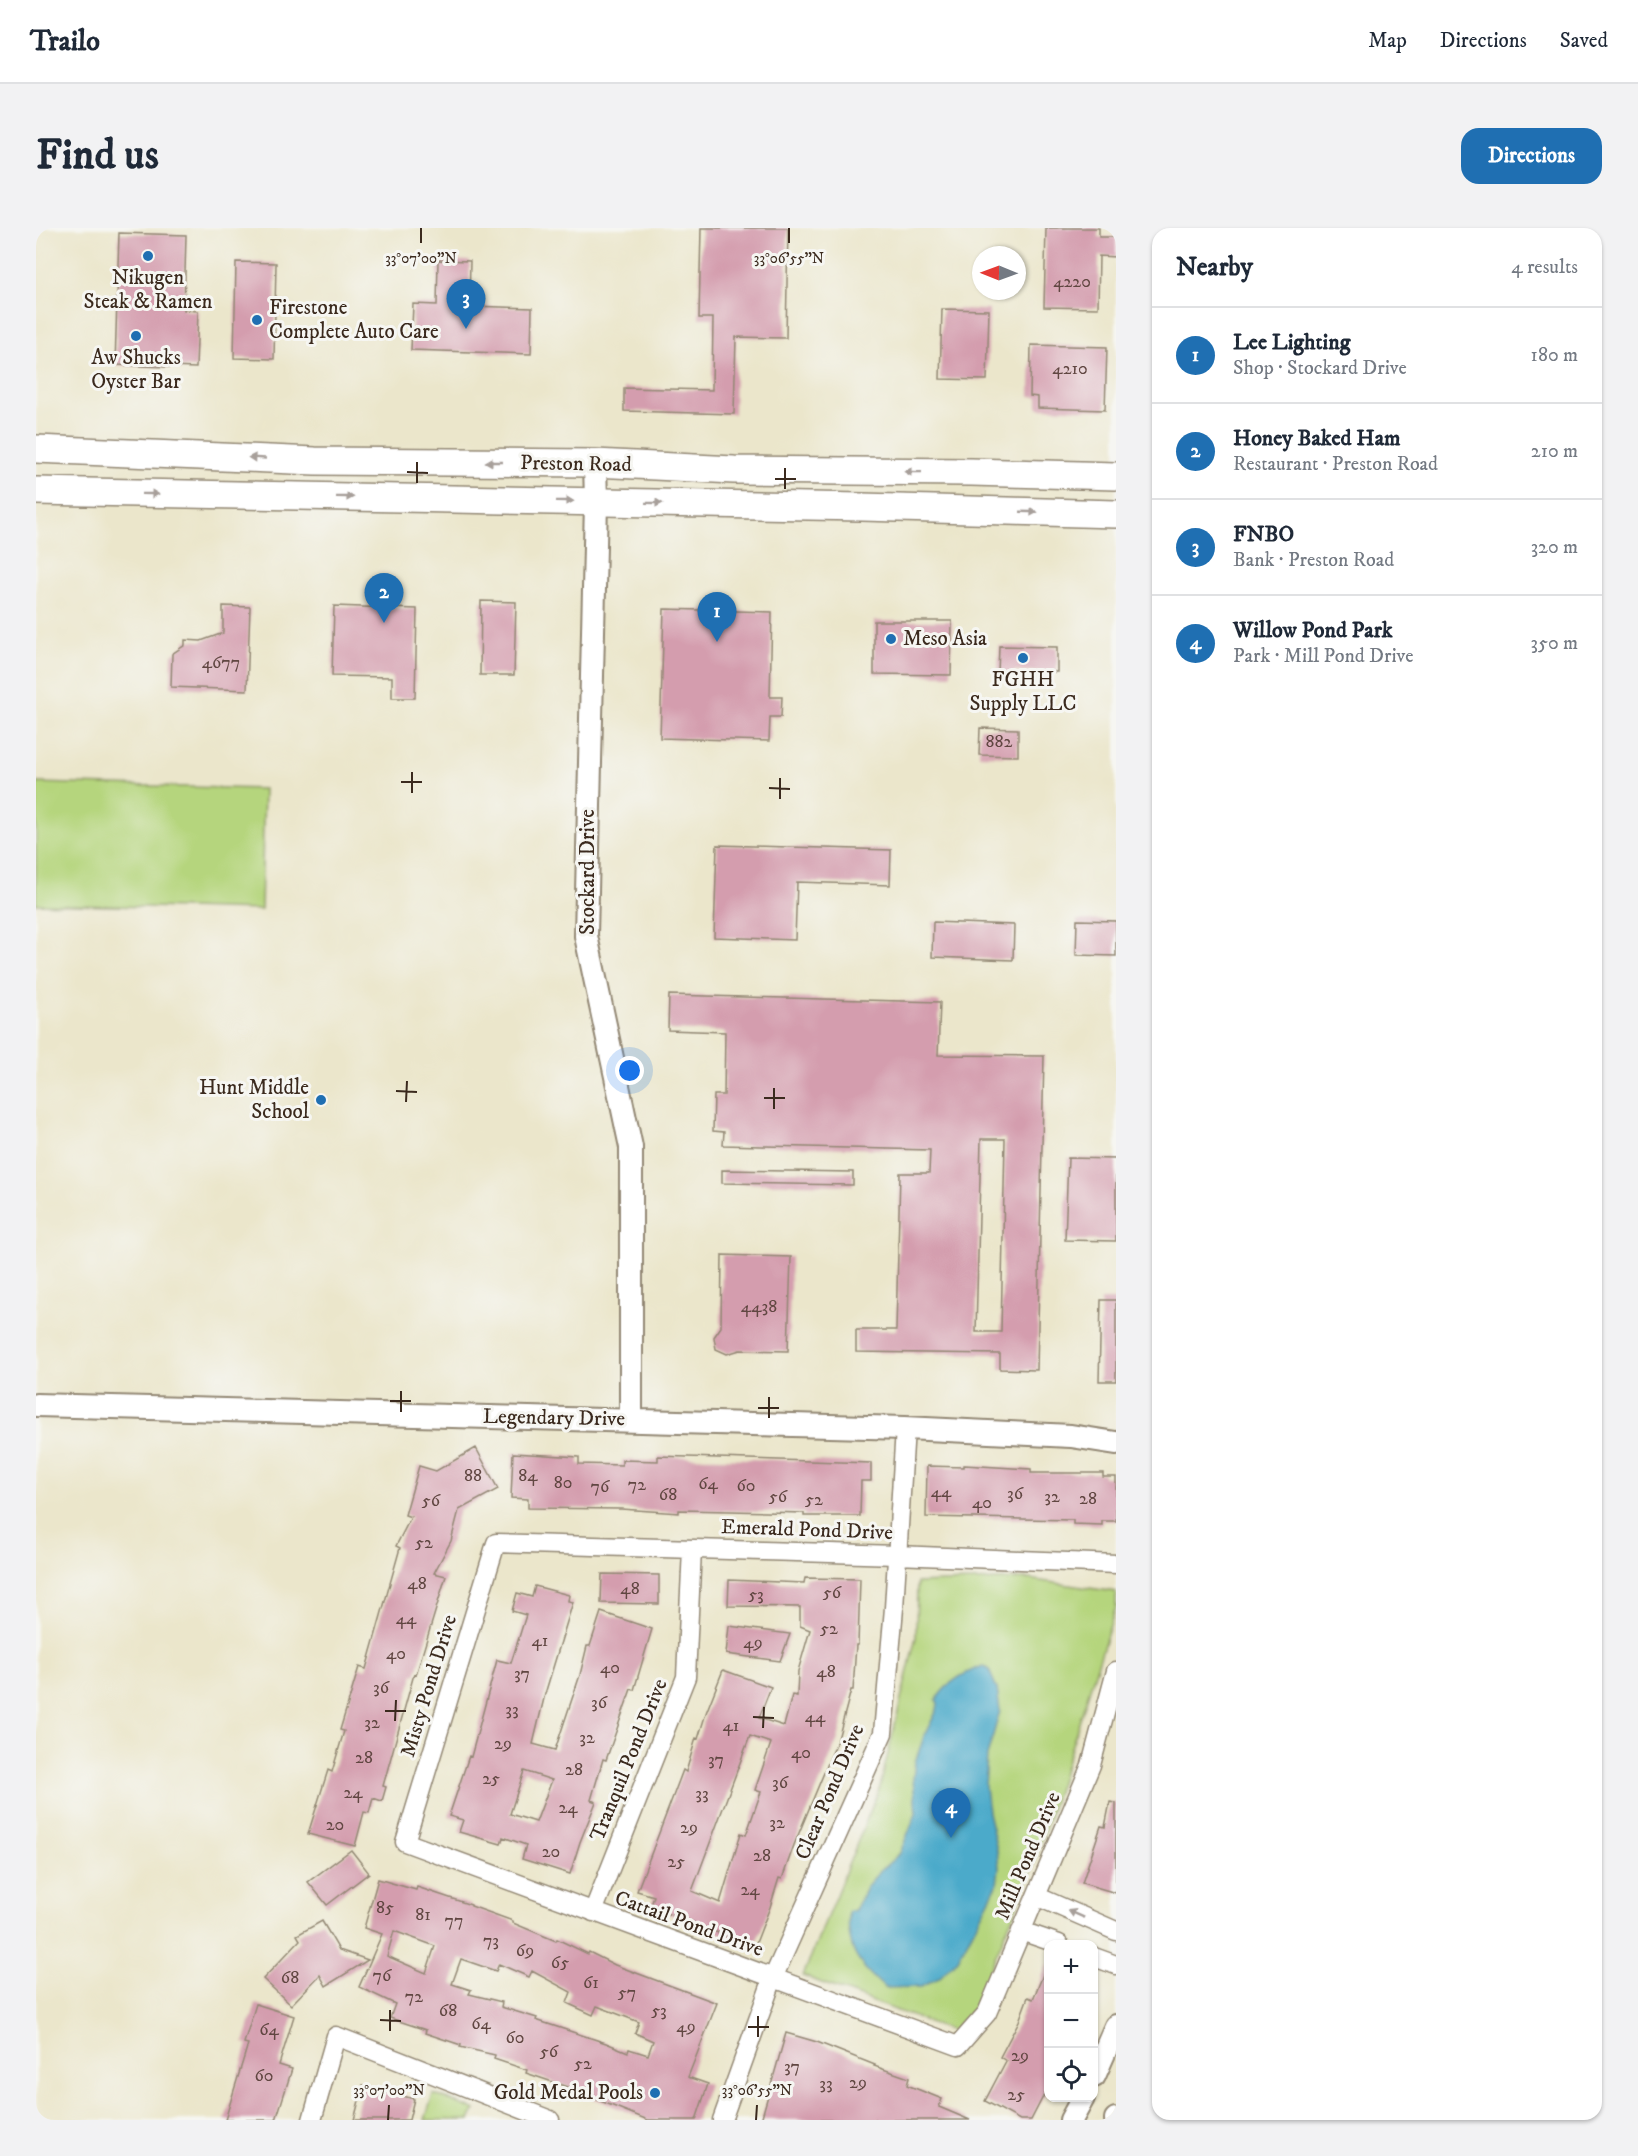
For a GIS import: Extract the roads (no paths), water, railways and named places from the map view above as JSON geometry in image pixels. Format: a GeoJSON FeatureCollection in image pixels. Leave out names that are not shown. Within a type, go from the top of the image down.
{"type":"FeatureCollection","features":[{"type":"Feature","properties":{"kind":"main road","name":"Preston Road"},"geometry":{"type":"LineString","coordinates":[[36,448],[315,461],[594,463],[734,470],[1116,476]]}},
{"type":"Feature","properties":{"kind":"main road"},"geometry":{"type":"LineString","coordinates":[[92,492],[93,450]]}},
{"type":"Feature","properties":{"kind":"main road","name":"Preston Road"},"geometry":{"type":"LineString","coordinates":[[36,491],[1116,514]]}},
{"type":"Feature","properties":{"kind":"street","name":"Stockard Drive"},"geometry":{"type":"LineString","coordinates":[[594,463],[596,502],[586,936],[631,1147],[631,1420]]}},
{"type":"Feature","properties":{"kind":"street","name":"Legendary Drive"},"geometry":{"type":"LineString","coordinates":[[36,1405],[905,1428],[1071,1436],[1116,1443]]}},
{"type":"Feature","properties":{"kind":"street","name":"Clear Pond Drive"},"geometry":{"type":"LineString","coordinates":[[722,2120],[773,1978],[883,1733],[894,1608],[905,1428]]}},
{"type":"Feature","properties":{"kind":"street","name":"Legendary Drive"},"geometry":{"type":"LineString","coordinates":[[1071,1436],[1116,1430]]}},
{"type":"Feature","properties":{"kind":"street","name":"Emerald Pond Drive"},"geometry":{"type":"LineString","coordinates":[[496,1543],[1116,1564]]}},
{"type":"Feature","properties":{"kind":"street","name":"Misty Pond Drive"},"geometry":{"type":"LineString","coordinates":[[405,1842],[496,1543]]}},
{"type":"Feature","properties":{"kind":"street","name":"Tranquil Pond Drive"},"geometry":{"type":"LineString","coordinates":[[592,1912],[686,1677],[692,1549]]}},
{"type":"Feature","properties":{"kind":"street","name":"Mill Pond Drive"},"geometry":{"type":"LineString","coordinates":[[958,2046],[987,2013],[1091,1764],[1116,1671]]}},
{"type":"Feature","properties":{"kind":"street","name":"Cattail Pond Drive"},"geometry":{"type":"LineString","coordinates":[[405,1842],[958,2046]]}},
{"type":"Feature","properties":{"kind":"street"},"geometry":{"type":"LineString","coordinates":[[1036,1896],[1116,1931]]}},
{"type":"Feature","properties":{"kind":"street"},"geometry":{"type":"LineString","coordinates":[[1021,1931],[1047,1940]]}},
{"type":"Feature","properties":{"kind":"street"},"geometry":{"type":"LineString","coordinates":[[1098,1958],[1116,1965]]}},
{"type":"Feature","properties":{"kind":"street"},"geometry":{"type":"LineString","coordinates":[[1098,2067],[1116,2026]]}},
{"type":"Feature","properties":{"kind":"street"},"geometry":{"type":"LineString","coordinates":[[312,2120],[336,2036],[550,2120]]}},
{"type":"Feature","properties":{"kind":"street"},"geometry":{"type":"LineString","coordinates":[[1071,2120],[1080,2102]]}},
{"type":"Feature","properties":{"kind":"water"},"geometry":{"type":"Polygon","coordinates":[[[983,1666],[989,1670],[997,1689],[1000,1711],[987,1756],[985,1787],[997,1850],[999,1867],[997,1885],[958,1959],[939,1978],[921,1987],[885,1988],[867,1971],[852,1947],[848,1912],[855,1910],[867,1886],[900,1853],[916,1813],[913,1778],[915,1762],[937,1710],[936,1700],[956,1679],[983,1666]]]}},
{"type":"Feature","properties":{"kind":"place","name":"Nikugen Steak & Ramen"},"geometry":{"type":"Point","coordinates":[148,256]}},
{"type":"Feature","properties":{"kind":"place","name":"Firestone Complete Auto Care"},"geometry":{"type":"Point","coordinates":[257,320]}},
{"type":"Feature","properties":{"kind":"place","name":"FNBO"},"geometry":{"type":"Point","coordinates":[466,329]}},
{"type":"Feature","properties":{"kind":"place","name":"Aw Shucks Oyster Bar"},"geometry":{"type":"Point","coordinates":[136,336]}},
{"type":"Feature","properties":{"kind":"place","name":"Honey Baked Ham"},"geometry":{"type":"Point","coordinates":[384,623]}},
{"type":"Feature","properties":{"kind":"place","name":"Meso Asia"},"geometry":{"type":"Point","coordinates":[891,639]}},
{"type":"Feature","properties":{"kind":"place","name":"Lee Lighting"},"geometry":{"type":"Point","coordinates":[717,642]}},
{"type":"Feature","properties":{"kind":"place","name":"FGHH Supply LLC"},"geometry":{"type":"Point","coordinates":[1023,658]}},
{"type":"Feature","properties":{"kind":"place","name":"Hunt Middle School"},"geometry":{"type":"Point","coordinates":[321,1100]}},
{"type":"Feature","properties":{"kind":"place","name":"Willow Pond Park"},"geometry":{"type":"Point","coordinates":[951,1838]}},
{"type":"Feature","properties":{"kind":"place","name":"Gold Medal Pools"},"geometry":{"type":"Point","coordinates":[655,2093]}}]}
